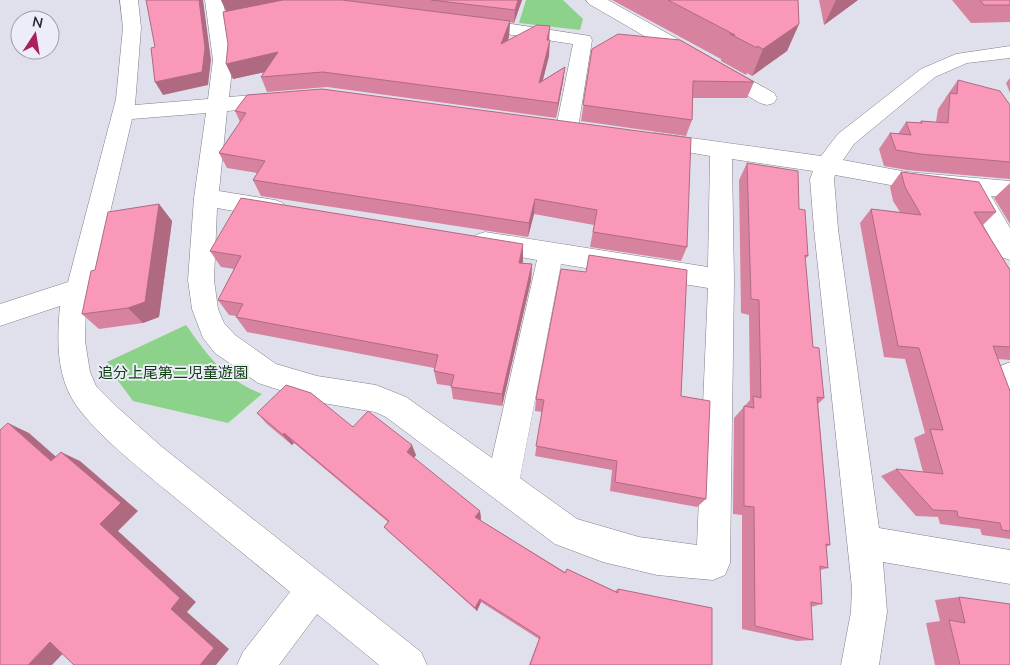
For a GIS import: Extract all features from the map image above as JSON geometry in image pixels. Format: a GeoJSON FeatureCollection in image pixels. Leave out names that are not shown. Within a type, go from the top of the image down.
{"type":"FeatureCollection","features":[{"type":"Feature","properties":{"kind":"street"},"geometry":{"type":"LineString","coordinates":[[129,0],[132,28],[126,99],[79,289],[73,306],[71,341],[76,372],[86,395],[106,417],[151,458],[408,665]]}},
{"type":"Feature","properties":{"kind":"street"},"geometry":{"type":"LineString","coordinates":[[594,0],[767,98]]}},
{"type":"Feature","properties":{"kind":"street"},"geometry":{"type":"LineString","coordinates":[[223,13],[223,60],[206,198],[201,280],[205,309],[214,330],[225,344],[268,374],[291,383],[354,397],[376,399],[396,407],[567,532],[597,544],[654,558],[714,563],[721,280],[721,149]]}},
{"type":"Feature","properties":{"kind":"street"},"geometry":{"type":"LineString","coordinates":[[455,22],[583,40],[567,128]]}},
{"type":"Feature","properties":{"kind":"street"},"geometry":{"type":"LineString","coordinates":[[860,665],[869,612],[869,588],[826,229],[822,179],[827,165],[846,139],[928,73],[963,58],[1010,52]]}},
{"type":"Feature","properties":{"kind":"street"},"geometry":{"type":"LineString","coordinates":[[123,113],[300,98]]}},
{"type":"Feature","properties":{"kind":"street"},"geometry":{"type":"LineString","coordinates":[[635,137],[827,165],[907,180],[1010,189]]}},
{"type":"Feature","properties":{"kind":"street"},"geometry":{"type":"LineString","coordinates":[[974,187],[1010,250]]}},
{"type":"Feature","properties":{"kind":"street"},"geometry":{"type":"LineString","coordinates":[[206,198],[295,212]]}},
{"type":"Feature","properties":{"kind":"street"},"geometry":{"type":"LineString","coordinates":[[462,239],[721,280]]}},
{"type":"Feature","properties":{"kind":"street"},"geometry":{"type":"LineString","coordinates":[[502,486],[551,253]]}},
{"type":"Feature","properties":{"kind":"street"},"geometry":{"type":"LineString","coordinates":[[0,315],[79,289]]}},
{"type":"Feature","properties":{"kind":"street"},"geometry":{"type":"LineString","coordinates":[[1010,376],[1008,376],[1005,383],[1010,397]]}},
{"type":"Feature","properties":{"kind":"street"},"geometry":{"type":"LineString","coordinates":[[864,542],[1010,567]]}},
{"type":"Feature","properties":{"kind":"street"},"geometry":{"type":"LineString","coordinates":[[256,665],[314,590]]}},
{"type":"Feature","properties":{"kind":"green space"},"geometry":{"type":"Polygon","coordinates":[[[526,0],[563,0],[583,19],[580,30],[519,23],[526,0]]]}},
{"type":"Feature","properties":{"kind":"green space","name":"追分上尾第二児童遊園"},"geometry":{"type":"Polygon","coordinates":[[[186,325],[218,366],[248,388],[262,394],[228,423],[133,401],[107,362],[186,325]]]}},
{"type":"Feature","properties":{"kind":"building"},"geometry":{"type":"Polygon","coordinates":[[[146,0],[199,0],[205,48],[202,72],[155,82],[151,48],[155,47],[146,0]]]}},
{"type":"Feature","properties":{"kind":"building"},"geometry":{"type":"Polygon","coordinates":[[[283,0],[342,0],[510,21],[501,44],[537,25],[550,26],[547,40],[550,40],[539,83],[565,67],[558,103],[323,72],[261,77],[278,52],[226,64],[228,44],[223,12],[283,0]]]}},
{"type":"Feature","properties":{"kind":"building"},"geometry":{"type":"Polygon","coordinates":[[[431,0],[518,0],[515,10],[431,0]]]}},
{"type":"Feature","properties":{"kind":"building"},"geometry":{"type":"Polygon","coordinates":[[[668,0],[798,0],[799,24],[763,49],[757,46],[757,48],[668,0]]]}},
{"type":"Feature","properties":{"kind":"building"},"geometry":{"type":"Polygon","coordinates":[[[980,0],[1010,0],[1010,5],[984,5],[980,0]]]}},
{"type":"Feature","properties":{"kind":"building"},"geometry":{"type":"Polygon","coordinates":[[[618,34],[680,40],[754,82],[693,81],[692,120],[583,105],[592,49],[618,34]]]}},
{"type":"Feature","properties":{"kind":"building"},"geometry":{"type":"Polygon","coordinates":[[[958,80],[1000,91],[1010,105],[1010,162],[896,150],[890,133],[911,135],[906,122],[948,123],[950,93],[957,94],[958,80]]]}},
{"type":"Feature","properties":{"kind":"building"},"geometry":{"type":"Polygon","coordinates":[[[322,89],[691,138],[687,247],[593,232],[597,210],[535,199],[529,223],[253,180],[265,161],[219,153],[246,113],[235,111],[247,95],[322,89]]]}},
{"type":"Feature","properties":{"kind":"building"},"geometry":{"type":"Polygon","coordinates":[[[747,163],[798,171],[799,209],[805,210],[808,256],[805,255],[813,347],[819,348],[824,398],[817,397],[830,545],[826,544],[828,568],[820,566],[822,604],[811,602],[813,640],[755,626],[754,507],[744,506],[744,406],[754,408],[753,396],[761,398],[759,300],[751,299],[747,163]]]}},
{"type":"Feature","properties":{"kind":"building"},"geometry":{"type":"Polygon","coordinates":[[[901,172],[979,182],[996,212],[974,212],[1010,270],[1010,347],[993,346],[1010,391],[1010,531],[1002,530],[1000,523],[958,517],[957,511],[933,510],[896,469],[943,474],[930,429],[943,430],[919,348],[898,346],[871,209],[921,215],[905,187],[901,172]]]}},
{"type":"Feature","properties":{"kind":"building"},"geometry":{"type":"Polygon","coordinates":[[[241,198],[523,244],[519,263],[532,264],[502,394],[451,387],[454,375],[434,371],[438,355],[236,317],[243,304],[218,300],[241,256],[210,251],[241,198]]]}},
{"type":"Feature","properties":{"kind":"building"},"geometry":{"type":"Polygon","coordinates":[[[159,204],[145,302],[128,308],[82,314],[91,271],[95,270],[108,212],[159,204]]]}},
{"type":"Feature","properties":{"kind":"building"},"geometry":{"type":"Polygon","coordinates":[[[589,255],[687,270],[681,396],[710,401],[706,499],[615,482],[617,461],[536,446],[544,400],[536,399],[561,269],[586,272],[589,255]]]}},
{"type":"Feature","properties":{"kind":"building"},"geometry":{"type":"Polygon","coordinates":[[[286,385],[311,393],[353,427],[368,411],[412,445],[407,452],[480,511],[475,517],[565,573],[567,569],[618,593],[618,589],[712,608],[712,665],[530,665],[540,637],[480,599],[475,608],[384,527],[389,521],[284,433],[283,435],[257,413],[286,385]]]}},
{"type":"Feature","properties":{"kind":"building"},"geometry":{"type":"Polygon","coordinates":[[[8,423],[51,461],[61,452],[121,503],[100,524],[180,598],[171,609],[214,648],[200,665],[74,665],[50,642],[28,665],[0,665],[0,430],[8,423]]]}},
{"type":"Feature","properties":{"kind":"building"},"geometry":{"type":"Polygon","coordinates":[[[959,597],[1010,604],[1010,665],[960,665],[949,620],[965,623],[959,597]]]}}]}
